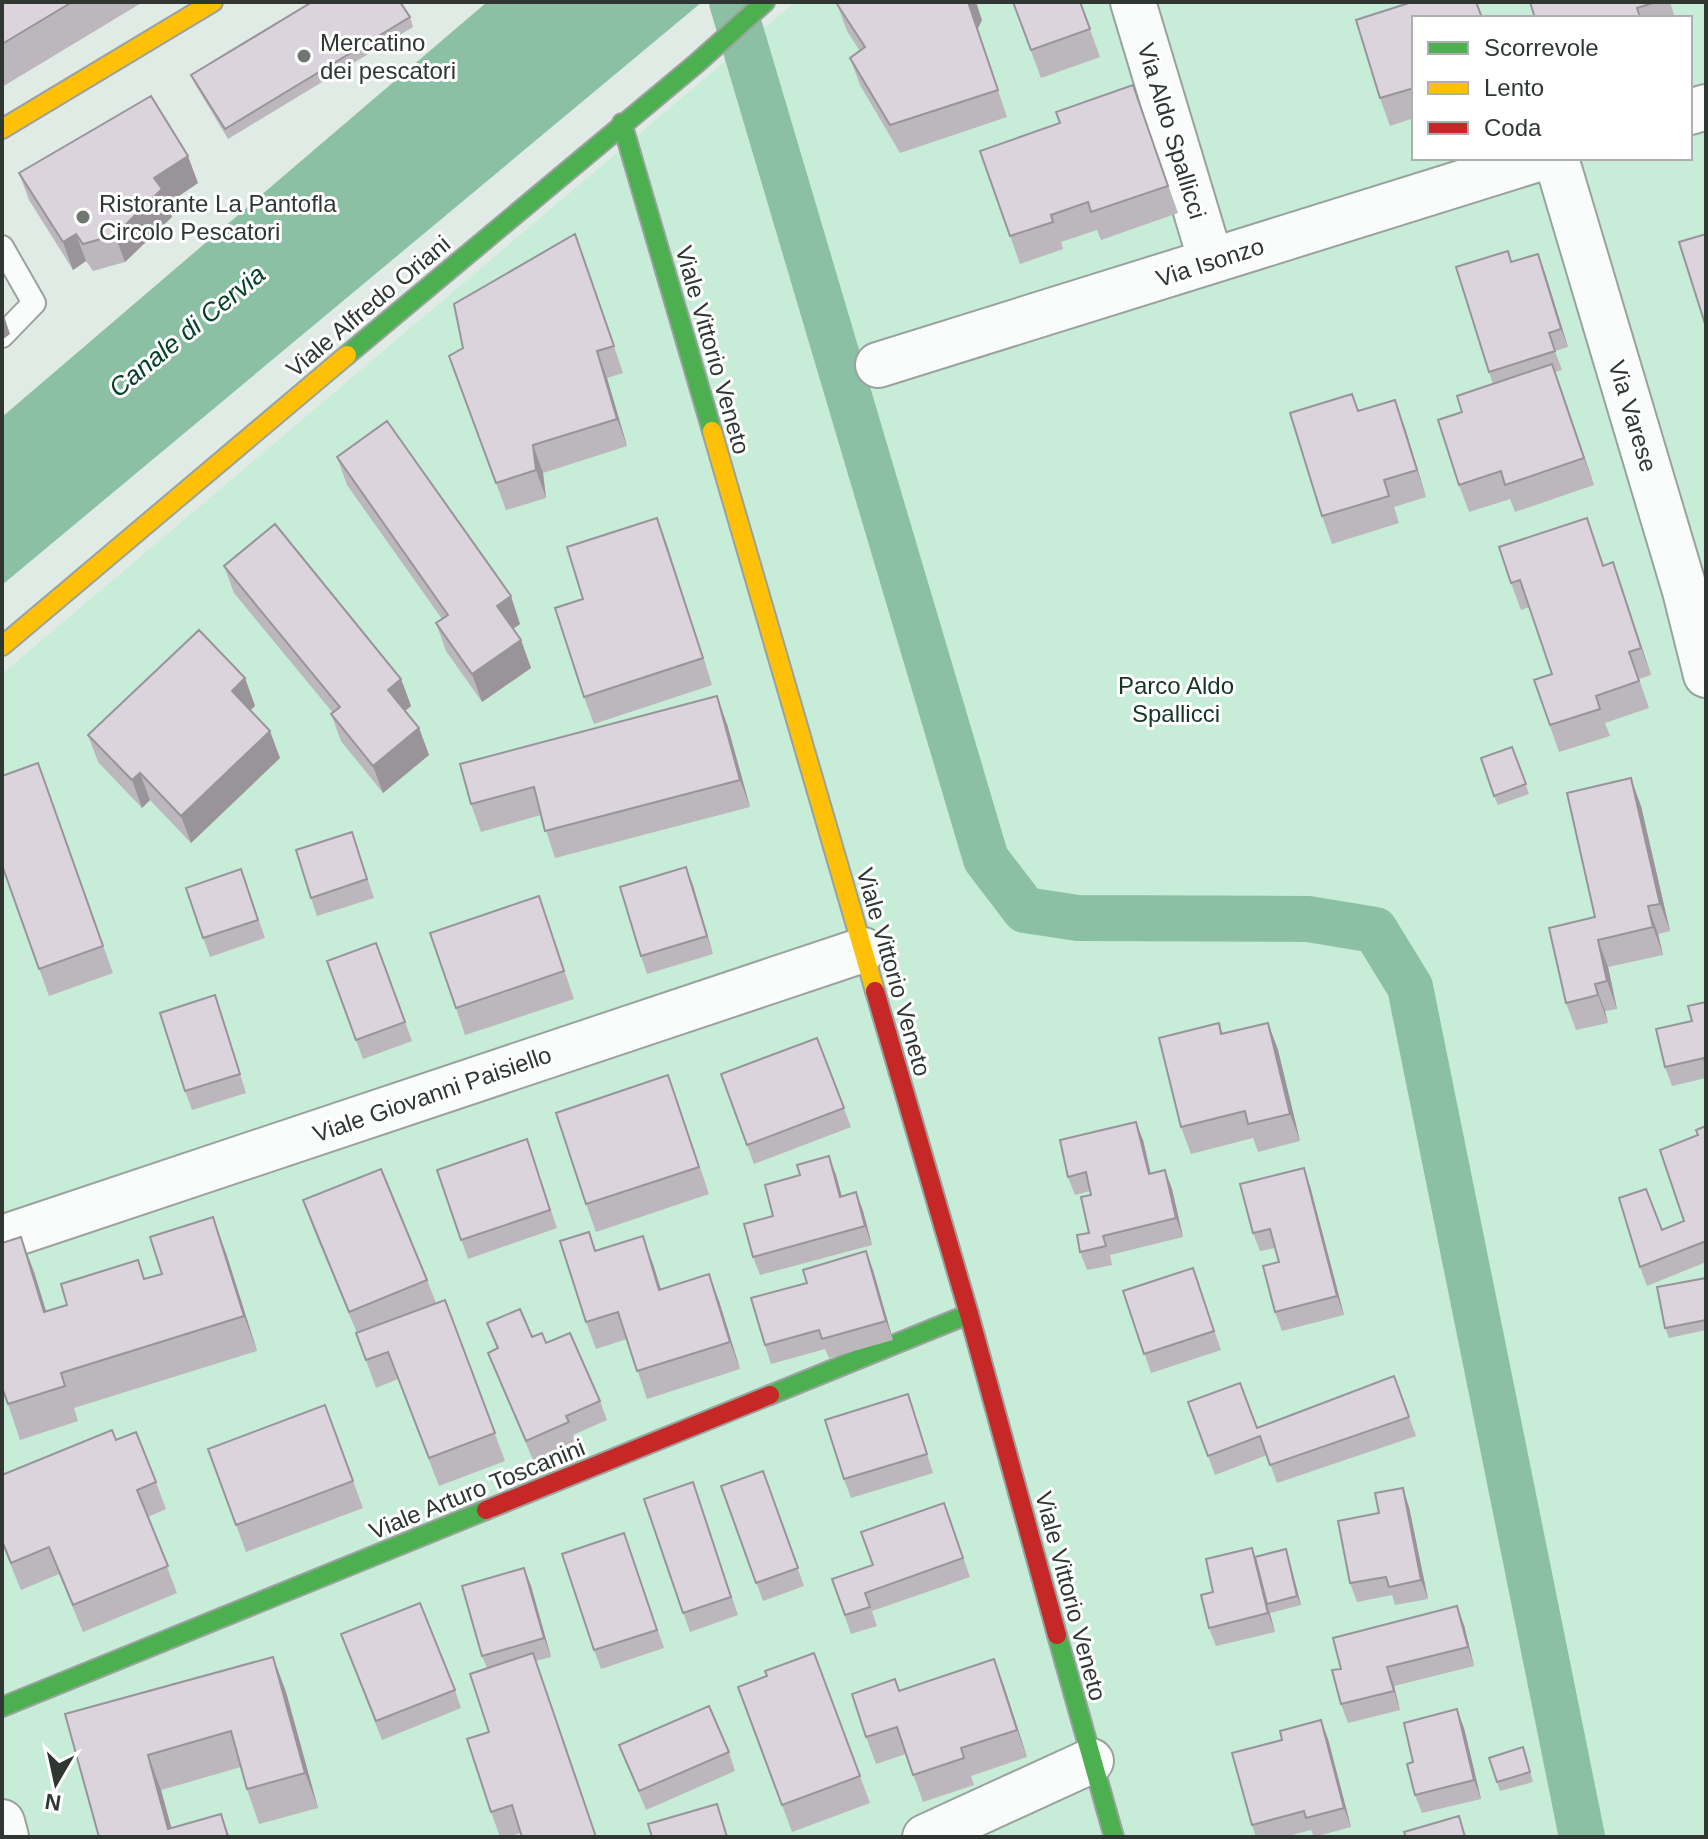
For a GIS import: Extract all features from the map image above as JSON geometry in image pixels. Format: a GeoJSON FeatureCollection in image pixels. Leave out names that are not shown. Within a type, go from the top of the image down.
{"type":"FeatureCollection","features":[{"type":"Feature","properties":{"kind":"street"},"geometry":{"type":"LineString","coordinates":[[2,129],[213,2]]}},
{"type":"Feature","properties":{"kind":"street","name":"Viale Alfredo Oriani"},"geometry":{"type":"LineString","coordinates":[[2,646],[697,63],[765,2]]}},
{"type":"Feature","properties":{"kind":"street","name":"Via Aldo Spallicci"},"geometry":{"type":"LineString","coordinates":[[1133,2],[1211,261]]}},
{"type":"Feature","properties":{"kind":"street","name":"Viale Vittorio Veneto"},"geometry":{"type":"LineString","coordinates":[[622,123],[969,1314],[1114,1837]]}},
{"type":"Feature","properties":{"kind":"street","name":"Via Isonzo"},"geometry":{"type":"LineString","coordinates":[[878,365],[1535,160]]}},
{"type":"Feature","properties":{"kind":"street","name":"Via Varese"},"geometry":{"type":"LineString","coordinates":[[1557,160],[1696,586],[1706,675]]}},
{"type":"Feature","properties":{"kind":"street","name":"Viale Giovanni Paisiello"},"geometry":{"type":"LineString","coordinates":[[2,1238],[863,950]]}},
{"type":"Feature","properties":{"kind":"street","name":"Viale Arturo Toscanini"},"geometry":{"type":"LineString","coordinates":[[2,1707],[969,1314]]}},
{"type":"Feature","properties":{"kind":"street"},"geometry":{"type":"LineString","coordinates":[[925,1837],[1091,1761]]}},
{"type":"Feature","properties":{"kind":"street"},"geometry":{"type":"LineString","coordinates":[[2,1822],[6,1837]]}},
{"type":"Feature","properties":{"kind":"lane"},"geometry":{"type":"LineString","coordinates":[[2,247],[34,303],[2,336]]}},
{"type":"Feature","properties":{"kind":"green space","name":"Parco Aldo Spallicci"},"geometry":{"type":"Polygon","coordinates":[[[795,2],[1706,2],[1706,1837],[2,1837],[2,674],[795,2]]]}},
{"type":"Feature","properties":{"kind":"water","name":"Canale di Cervia"},"geometry":{"type":"Polygon","coordinates":[[[487,2],[702,2],[2,585],[2,417],[487,2]]]}},
{"type":"Feature","properties":{"kind":"building"},"geometry":{"type":"Polygon","coordinates":[[[2,2],[72,2],[2,44],[2,2]]]}},
{"type":"Feature","properties":{"kind":"building","name":"Mercatino dei pescatori"},"geometry":{"type":"Polygon","coordinates":[[[312,2],[400,2],[410,17],[225,129],[191,75],[312,2]]]}},
{"type":"Feature","properties":{"kind":"building"},"geometry":{"type":"Polygon","coordinates":[[[968,2],[998,90],[890,125],[850,58],[865,47],[837,4],[968,2]]]}},
{"type":"Feature","properties":{"kind":"building"},"geometry":{"type":"Polygon","coordinates":[[[1013,2],[1080,2],[1090,29],[1031,50],[1013,2]]]}},
{"type":"Feature","properties":{"kind":"building"},"geometry":{"type":"Polygon","coordinates":[[[1412,2],[1476,2],[1481,16],[1412,16],[1412,89],[1380,98],[1356,20],[1412,2]]]}},
{"type":"Feature","properties":{"kind":"building"},"geometry":{"type":"Polygon","coordinates":[[[1530,2],[1656,2],[1637,8],[1640,16],[1534,16],[1530,2]]]}},
{"type":"Feature","properties":{"kind":"building"},"geometry":{"type":"Polygon","coordinates":[[[1133,85],[1168,186],[1091,212],[1088,202],[1051,215],[1053,222],[1010,236],[980,151],[1060,123],[1056,112],[1133,85]]]}},
{"type":"Feature","properties":{"kind":"building"},"geometry":{"type":"Polygon","coordinates":[[[151,96],[188,156],[154,178],[162,189],[115,235],[83,244],[76,234],[63,242],[19,173],[151,96]]]}},
{"type":"Feature","properties":{"kind":"building"},"geometry":{"type":"Polygon","coordinates":[[[575,234],[614,346],[597,351],[617,419],[533,445],[536,470],[496,483],[449,356],[463,348],[454,304],[575,234]]]}},
{"type":"Feature","properties":{"kind":"building"},"geometry":{"type":"Polygon","coordinates":[[[1706,234],[1706,327],[1679,242],[1706,234]]]}},
{"type":"Feature","properties":{"kind":"building"},"geometry":{"type":"Polygon","coordinates":[[[1508,251],[1511,262],[1538,254],[1561,329],[1549,333],[1555,351],[1489,372],[1456,267],[1508,251]]]}},
{"type":"Feature","properties":{"kind":"building"},"geometry":{"type":"Polygon","coordinates":[[[1552,364],[1584,458],[1505,485],[1501,471],[1459,485],[1438,420],[1462,412],[1457,396],[1552,364]]]}},
{"type":"Feature","properties":{"kind":"building"},"geometry":{"type":"Polygon","coordinates":[[[1352,394],[1358,411],[1395,400],[1417,470],[1384,480],[1389,496],[1322,516],[1290,413],[1352,394]]]}},
{"type":"Feature","properties":{"kind":"building"},"geometry":{"type":"Polygon","coordinates":[[[387,421],[511,596],[497,606],[521,640],[472,674],[436,623],[448,615],[337,457],[387,421]]]}},
{"type":"Feature","properties":{"kind":"building"},"geometry":{"type":"Polygon","coordinates":[[[657,518],[703,658],[584,697],[555,608],[583,599],[567,547],[657,518]]]}},
{"type":"Feature","properties":{"kind":"building"},"geometry":{"type":"Polygon","coordinates":[[[1587,518],[1603,566],[1613,562],[1641,648],[1629,652],[1639,681],[1596,696],[1600,709],[1550,725],[1534,680],[1552,674],[1520,580],[1511,583],[1499,547],[1587,518]]]}},
{"type":"Feature","properties":{"kind":"building"},"geometry":{"type":"Polygon","coordinates":[[[275,524],[401,679],[388,690],[419,728],[373,766],[331,714],[340,707],[224,566],[275,524]]]}},
{"type":"Feature","properties":{"kind":"building"},"geometry":{"type":"Polygon","coordinates":[[[199,630],[245,678],[232,691],[270,731],[181,816],[140,773],[132,780],[88,735],[199,630]]]}},
{"type":"Feature","properties":{"kind":"building"},"geometry":{"type":"Polygon","coordinates":[[[717,696],[740,780],[545,831],[534,787],[471,804],[460,764],[717,696]]]}},
{"type":"Feature","properties":{"kind":"building"},"geometry":{"type":"Polygon","coordinates":[[[1512,747],[1526,784],[1494,796],[1481,758],[1512,747]]]}},
{"type":"Feature","properties":{"kind":"building"},"geometry":{"type":"Polygon","coordinates":[[[38,763],[103,946],[39,969],[2,865],[2,776],[38,763]]]}},
{"type":"Feature","properties":{"kind":"building"},"geometry":{"type":"Polygon","coordinates":[[[1631,778],[1660,904],[1648,906],[1653,927],[1598,940],[1607,981],[1595,984],[1598,995],[1566,1003],[1549,928],[1595,917],[1567,793],[1631,778]]]}},
{"type":"Feature","properties":{"kind":"building"},"geometry":{"type":"Polygon","coordinates":[[[352,832],[367,879],[311,898],[296,850],[352,832]]]}},
{"type":"Feature","properties":{"kind":"building"},"geometry":{"type":"Polygon","coordinates":[[[686,867],[707,936],[641,956],[620,887],[686,867]]]}},
{"type":"Feature","properties":{"kind":"building"},"geometry":{"type":"Polygon","coordinates":[[[241,869],[258,920],[203,938],[186,888],[241,869]]]}},
{"type":"Feature","properties":{"kind":"building"},"geometry":{"type":"Polygon","coordinates":[[[539,896],[564,971],[456,1008],[430,933],[539,896]]]}},
{"type":"Feature","properties":{"kind":"building"},"geometry":{"type":"Polygon","coordinates":[[[376,943],[405,1022],[356,1040],[327,961],[376,943]]]}},
{"type":"Feature","properties":{"kind":"building"},"geometry":{"type":"Polygon","coordinates":[[[215,995],[240,1074],[185,1091],[160,1013],[215,995]]]}},
{"type":"Feature","properties":{"kind":"building"},"geometry":{"type":"Polygon","coordinates":[[[1706,1002],[1706,1066],[1704,1058],[1665,1067],[1656,1029],[1692,1021],[1688,1006],[1706,1002]]]}},
{"type":"Feature","properties":{"kind":"building"},"geometry":{"type":"Polygon","coordinates":[[[1219,1023],[1221,1034],[1268,1023],[1290,1114],[1248,1124],[1245,1111],[1181,1127],[1159,1038],[1219,1023]]]}},
{"type":"Feature","properties":{"kind":"building"},"geometry":{"type":"Polygon","coordinates":[[[817,1038],[844,1108],[747,1145],[721,1074],[817,1038]]]}},
{"type":"Feature","properties":{"kind":"building"},"geometry":{"type":"Polygon","coordinates":[[[668,1075],[699,1167],[586,1204],[556,1113],[668,1075]]]}},
{"type":"Feature","properties":{"kind":"building"},"geometry":{"type":"Polygon","coordinates":[[[1136,1122],[1149,1174],[1165,1170],[1176,1218],[1103,1236],[1106,1246],[1080,1252],[1077,1235],[1089,1233],[1081,1197],[1091,1195],[1086,1172],[1068,1177],[1060,1140],[1136,1122]]]}},
{"type":"Feature","properties":{"kind":"building"},"geometry":{"type":"Polygon","coordinates":[[[1706,1126],[1706,1241],[1640,1267],[1619,1198],[1646,1189],[1662,1230],[1684,1221],[1660,1150],[1698,1135],[1696,1130],[1706,1126]]]}},
{"type":"Feature","properties":{"kind":"building"},"geometry":{"type":"Polygon","coordinates":[[[527,1139],[550,1210],[461,1240],[437,1170],[527,1139]]]}},
{"type":"Feature","properties":{"kind":"building"},"geometry":{"type":"Polygon","coordinates":[[[829,1156],[840,1197],[856,1192],[865,1226],[753,1257],[744,1224],[773,1216],[765,1185],[800,1175],[797,1165],[829,1156]]]}},
{"type":"Feature","properties":{"kind":"building"},"geometry":{"type":"Polygon","coordinates":[[[1304,1168],[1337,1296],[1275,1312],[1263,1266],[1279,1262],[1270,1229],[1253,1233],[1240,1184],[1304,1168]]]}},
{"type":"Feature","properties":{"kind":"building"},"geometry":{"type":"Polygon","coordinates":[[[381,1169],[427,1280],[349,1312],[303,1200],[381,1169]]]}},
{"type":"Feature","properties":{"kind":"building"},"geometry":{"type":"Polygon","coordinates":[[[213,1217],[244,1316],[61,1373],[65,1386],[8,1404],[2,1387],[2,1243],[21,1237],[44,1312],[67,1305],[61,1284],[138,1260],[144,1279],[162,1274],[150,1237],[213,1217]]]}},
{"type":"Feature","properties":{"kind":"building"},"geometry":{"type":"Polygon","coordinates":[[[589,1232],[595,1251],[643,1236],[659,1290],[709,1274],[730,1342],[637,1371],[618,1312],[586,1322],[560,1241],[589,1232]]]}},
{"type":"Feature","properties":{"kind":"building"},"geometry":{"type":"Polygon","coordinates":[[[866,1251],[886,1321],[822,1339],[819,1330],[765,1345],[751,1298],[807,1283],[803,1270],[866,1251]]]}},
{"type":"Feature","properties":{"kind":"building"},"geometry":{"type":"Polygon","coordinates":[[[1193,1268],[1214,1331],[1144,1354],[1123,1291],[1193,1268]]]}},
{"type":"Feature","properties":{"kind":"building"},"geometry":{"type":"Polygon","coordinates":[[[1706,1278],[1706,1320],[1665,1328],[1657,1287],[1706,1278]]]}},
{"type":"Feature","properties":{"kind":"building"},"geometry":{"type":"Polygon","coordinates":[[[445,1300],[495,1433],[429,1458],[388,1352],[366,1360],[356,1333],[445,1300]]]}},
{"type":"Feature","properties":{"kind":"building"},"geometry":{"type":"Polygon","coordinates":[[[520,1309],[532,1337],[542,1333],[546,1343],[570,1333],[600,1401],[566,1416],[569,1422],[526,1441],[488,1353],[498,1348],[487,1323],[520,1309]]]}},
{"type":"Feature","properties":{"kind":"building"},"geometry":{"type":"Polygon","coordinates":[[[1394,1376],[1409,1417],[1270,1465],[1260,1436],[1208,1456],[1188,1402],[1240,1383],[1257,1428],[1394,1376]]]}},
{"type":"Feature","properties":{"kind":"building"},"geometry":{"type":"Polygon","coordinates":[[[908,1394],[927,1454],[844,1479],[825,1420],[908,1394]]]}},
{"type":"Feature","properties":{"kind":"building"},"geometry":{"type":"Polygon","coordinates":[[[325,1405],[353,1481],[236,1525],[208,1449],[325,1405]]]}},
{"type":"Feature","properties":{"kind":"building"},"geometry":{"type":"Polygon","coordinates":[[[112,1430],[116,1440],[136,1432],[156,1482],[137,1490],[168,1566],[73,1605],[49,1547],[11,1563],[2,1541],[2,1475],[112,1430]]]}},
{"type":"Feature","properties":{"kind":"building"},"geometry":{"type":"Polygon","coordinates":[[[763,1471],[798,1568],[756,1583],[721,1486],[763,1471]]]}},
{"type":"Feature","properties":{"kind":"building"},"geometry":{"type":"Polygon","coordinates":[[[693,1482],[731,1597],[683,1613],[644,1499],[693,1482]]]}},
{"type":"Feature","properties":{"kind":"building"},"geometry":{"type":"Polygon","coordinates":[[[1403,1488],[1421,1580],[1389,1587],[1386,1577],[1350,1583],[1338,1521],[1379,1513],[1375,1493],[1403,1488]]]}},
{"type":"Feature","properties":{"kind":"building"},"geometry":{"type":"Polygon","coordinates":[[[944,1503],[963,1558],[865,1593],[870,1607],[845,1615],[832,1579],[873,1565],[861,1532],[944,1503]]]}},
{"type":"Feature","properties":{"kind":"building"},"geometry":{"type":"Polygon","coordinates":[[[624,1533],[657,1630],[594,1650],[562,1554],[624,1533]]]}},
{"type":"Feature","properties":{"kind":"building"},"geometry":{"type":"Polygon","coordinates":[[[1252,1548],[1268,1613],[1209,1628],[1201,1595],[1213,1592],[1206,1559],[1252,1548]]]}},
{"type":"Feature","properties":{"kind":"building"},"geometry":{"type":"Polygon","coordinates":[[[1286,1549],[1297,1596],[1267,1604],[1255,1557],[1286,1549]]]}},
{"type":"Feature","properties":{"kind":"building"},"geometry":{"type":"Polygon","coordinates":[[[524,1568],[544,1638],[482,1656],[462,1586],[524,1568]]]}},
{"type":"Feature","properties":{"kind":"building"},"geometry":{"type":"Polygon","coordinates":[[[420,1603],[455,1690],[376,1721],[341,1634],[420,1603]]]}},
{"type":"Feature","properties":{"kind":"building"},"geometry":{"type":"Polygon","coordinates":[[[1457,1606],[1468,1647],[1387,1667],[1394,1691],[1341,1704],[1332,1670],[1341,1669],[1333,1638],[1457,1606]]]}},
{"type":"Feature","properties":{"kind":"building"},"geometry":{"type":"Polygon","coordinates":[[[533,1653],[596,1837],[522,1837],[512,1805],[491,1812],[467,1739],[489,1732],[470,1674],[533,1653]]]}},
{"type":"Feature","properties":{"kind":"building"},"geometry":{"type":"Polygon","coordinates":[[[814,1653],[860,1776],[782,1805],[738,1687],[767,1676],[765,1671],[814,1653]]]}},
{"type":"Feature","properties":{"kind":"building"},"geometry":{"type":"Polygon","coordinates":[[[273,1657],[305,1773],[247,1789],[231,1731],[148,1755],[168,1829],[221,1814],[228,1837],[99,1837],[65,1714],[273,1657]]]}},
{"type":"Feature","properties":{"kind":"building"},"geometry":{"type":"Polygon","coordinates":[[[994,1659],[1017,1730],[961,1748],[964,1758],[913,1775],[897,1727],[866,1737],[852,1694],[895,1679],[899,1691],[994,1659]]]}},
{"type":"Feature","properties":{"kind":"building"},"geometry":{"type":"Polygon","coordinates":[[[709,1706],[729,1752],[639,1791],[619,1745],[709,1706]]]}},
{"type":"Feature","properties":{"kind":"building"},"geometry":{"type":"Polygon","coordinates":[[[1457,1709],[1474,1780],[1415,1795],[1407,1764],[1413,1762],[1404,1723],[1457,1709]]]}},
{"type":"Feature","properties":{"kind":"building"},"geometry":{"type":"Polygon","coordinates":[[[1321,1720],[1344,1808],[1306,1818],[1304,1811],[1252,1825],[1232,1753],[1282,1740],[1280,1731],[1321,1720]]]}},
{"type":"Feature","properties":{"kind":"building"},"geometry":{"type":"Polygon","coordinates":[[[1523,1747],[1530,1772],[1497,1782],[1489,1758],[1523,1747]]]}},
{"type":"Feature","properties":{"kind":"building"},"geometry":{"type":"Polygon","coordinates":[[[717,1804],[727,1837],[652,1837],[648,1824],[717,1804]]]}},
{"type":"Feature","properties":{"kind":"building"},"geometry":{"type":"Polygon","coordinates":[[[1459,1816],[1465,1837],[1406,1837],[1404,1832],[1459,1816]]]}},
{"type":"Feature","properties":{"kind":"waterway"},"geometry":{"type":"LineString","coordinates":[[732,2],[986,859],[1025,910],[1078,918],[1308,919],[1375,930],[1410,987],[1582,1837]]}},
{"type":"Feature","properties":{"kind":"traffic: fast"},"geometry":{"type":"LineString","coordinates":[[347,355],[697,63],[765,2]]}},
{"type":"Feature","properties":{"kind":"traffic: fast"},"geometry":{"type":"LineString","coordinates":[[622,123],[712,431]]}},
{"type":"Feature","properties":{"kind":"traffic: fast"},"geometry":{"type":"LineString","coordinates":[[770,1395],[969,1314]]}},
{"type":"Feature","properties":{"kind":"traffic: fast"},"geometry":{"type":"LineString","coordinates":[[2,1707],[486,1510]]}},
{"type":"Feature","properties":{"kind":"traffic: fast"},"geometry":{"type":"LineString","coordinates":[[1057,1635],[1114,1837]]}},
{"type":"Feature","properties":{"kind":"traffic: slow"},"geometry":{"type":"LineString","coordinates":[[2,129],[213,2]]}},
{"type":"Feature","properties":{"kind":"traffic: slow"},"geometry":{"type":"LineString","coordinates":[[2,646],[347,355]]}},
{"type":"Feature","properties":{"kind":"traffic: slow"},"geometry":{"type":"LineString","coordinates":[[712,431],[875,991]]}},
{"type":"Feature","properties":{"kind":"traffic: jam"},"geometry":{"type":"LineString","coordinates":[[875,991],[969,1314],[1057,1635]]}},
{"type":"Feature","properties":{"kind":"traffic: jam"},"geometry":{"type":"LineString","coordinates":[[486,1510],[770,1395]]}},
{"type":"Feature","properties":{"kind":"place","name":"Mercatino dei pescatori"},"geometry":{"type":"Point","coordinates":[304,56]}},
{"type":"Feature","properties":{"kind":"place","name":"Ristorante La Pantofla Circolo Pescatori"},"geometry":{"type":"Point","coordinates":[83,217]}}]}
